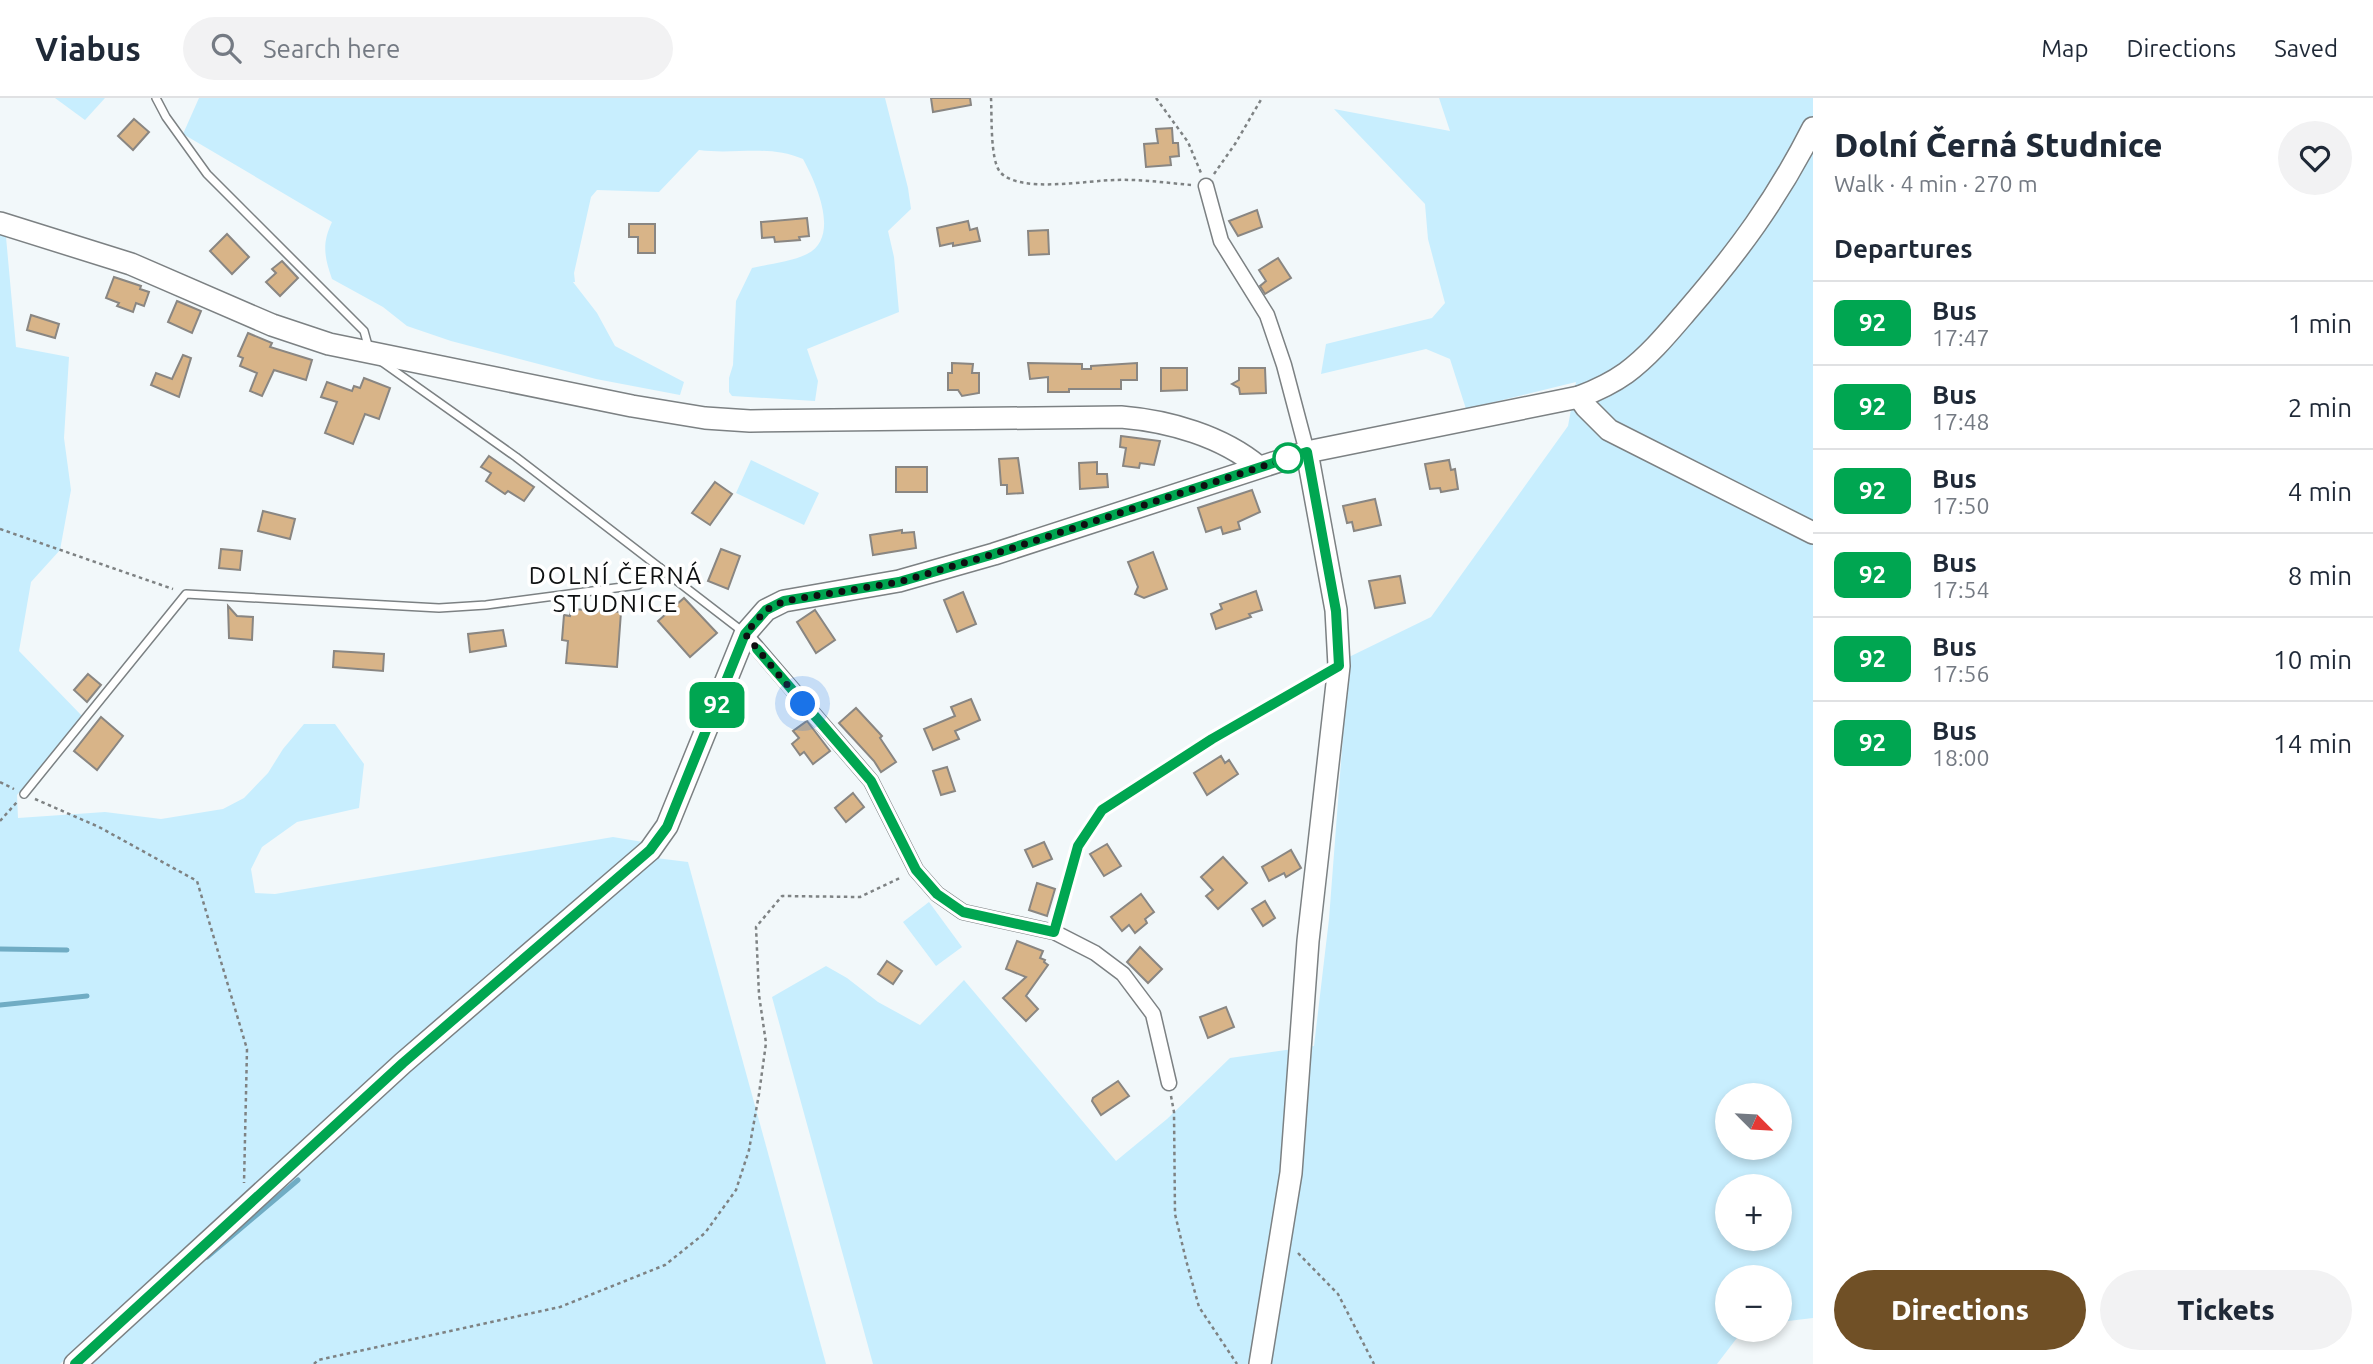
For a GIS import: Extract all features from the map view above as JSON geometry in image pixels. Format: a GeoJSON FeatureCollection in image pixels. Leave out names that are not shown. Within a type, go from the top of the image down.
{"type":"FeatureCollection","features":[{"type":"Feature","properties":{"kind":"street"},"geometry":{"type":"LineString","coordinates":[[75,1364],[403,1063],[650,850],[667,827],[745,634],[766,610],[784,601],[899,582],[994,554],[1307,452],[1579,397],[1627,372],[1664,337],[1739,249],[1768,209],[1813,128]]}},
{"type":"Feature","properties":{"kind":"street"},"geometry":{"type":"LineString","coordinates":[[1206,186],[1221,242],[1267,315],[1284,365],[1307,452],[1336,611],[1339,666],[1308,941],[1291,1173],[1260,1364]]}},
{"type":"Feature","properties":{"kind":"street"},"geometry":{"type":"LineString","coordinates":[[0,223],[131,264],[272,325],[329,344],[618,403],[705,418],[750,421],[1121,417],[1144,419],[1184,429],[1230,446],[1259,467]]}},
{"type":"Feature","properties":{"kind":"street"},"geometry":{"type":"LineString","coordinates":[[1579,397],[1609,429],[1813,533]]}},
{"type":"Feature","properties":{"kind":"street"},"geometry":{"type":"LineString","coordinates":[[745,634],[871,781],[916,870],[937,894],[963,912],[1054,932],[1095,953],[1123,974],[1153,1014],[1169,1083]]}},
{"type":"Feature","properties":{"kind":"lane"},"geometry":{"type":"LineString","coordinates":[[156,98],[166,117],[207,174],[364,331],[371,354],[516,457],[745,634]]}},
{"type":"Feature","properties":{"kind":"lane"},"geometry":{"type":"LineString","coordinates":[[24,794],[186,594],[439,608],[486,605],[638,585],[660,568]]}},
{"type":"Feature","properties":{"kind":"lane"},"geometry":{"type":"LineString","coordinates":[[1054,932],[1078,846],[1102,810],[1212,739],[1339,666]]}},
{"type":"Feature","properties":{"kind":"path"},"geometry":{"type":"LineString","coordinates":[[991,98],[998,169],[1003,175],[1019,183],[1118,180],[1206,186]]}},
{"type":"Feature","properties":{"kind":"path"},"geometry":{"type":"LineString","coordinates":[[1156,98],[1188,142],[1206,186]]}},
{"type":"Feature","properties":{"kind":"path"},"geometry":{"type":"LineString","coordinates":[[1206,186],[1262,98]]}},
{"type":"Feature","properties":{"kind":"path"},"geometry":{"type":"LineString","coordinates":[[0,529],[186,594]]}},
{"type":"Feature","properties":{"kind":"path"},"geometry":{"type":"LineString","coordinates":[[0,782],[99,827],[197,881],[247,1049],[243,1211]]}},
{"type":"Feature","properties":{"kind":"path"},"geometry":{"type":"LineString","coordinates":[[0,821],[24,794]]}},
{"type":"Feature","properties":{"kind":"path"},"geometry":{"type":"LineString","coordinates":[[314,1364],[318,1360],[560,1307],[665,1265],[705,1233],[736,1190],[749,1150],[759,1094],[766,1043],[759,995],[757,927],[782,896],[860,897],[916,870]]}},
{"type":"Feature","properties":{"kind":"path"},"geometry":{"type":"LineString","coordinates":[[1169,1083],[1174,1112],[1175,1214],[1199,1307],[1237,1364]]}},
{"type":"Feature","properties":{"kind":"path"},"geometry":{"type":"LineString","coordinates":[[1280,1236],[1338,1294],[1374,1364]]}},
{"type":"Feature","properties":{"kind":"shaded area"},"geometry":{"type":"Polygon","coordinates":[[[55,98],[105,98],[85,120],[55,98]]]}},
{"type":"Feature","properties":{"kind":"shaded area"},"geometry":{"type":"Polygon","coordinates":[[[199,98],[885,98],[911,209],[888,231],[894,257],[899,312],[807,349],[818,381],[815,401],[732,396],[729,392],[729,378],[733,365],[736,301],[752,268],[794,259],[817,246],[823,235],[823,209],[803,159],[777,152],[699,150],[659,192],[597,190],[591,197],[573,282],[597,313],[615,346],[684,382],[680,395],[596,379],[451,341],[407,326],[383,307],[332,279],[325,250],[332,222],[183,134],[199,98]]]}},
{"type":"Feature","properties":{"kind":"shaded area"},"geometry":{"type":"Polygon","coordinates":[[[1439,98],[1813,98],[1813,1318],[1792,1321],[1792,1265],[1715,1265],[1715,1342],[1734,1342],[1717,1364],[873,1364],[772,997],[826,966],[878,1002],[920,1025],[964,980],[1116,1161],[1167,1119],[1230,1058],[1314,1046],[1329,919],[1349,657],[1431,617],[1568,426],[1576,382],[1466,409],[1450,359],[1426,349],[1321,374],[1326,344],[1432,318],[1445,303],[1428,239],[1425,204],[1334,109],[1450,131],[1439,98]]]}},
{"type":"Feature","properties":{"kind":"shaded area"},"geometry":{"type":"Polygon","coordinates":[[[0,235],[6,237],[16,347],[69,357],[64,438],[71,490],[60,550],[31,582],[19,651],[83,717],[17,795],[18,818],[105,812],[161,819],[223,809],[244,798],[268,773],[283,749],[304,724],[335,724],[364,764],[359,808],[297,822],[262,847],[251,869],[255,893],[275,894],[613,837],[643,842],[60,1364],[0,1364],[0,235]]]}},
{"type":"Feature","properties":{"kind":"shaded area"},"geometry":{"type":"Polygon","coordinates":[[[751,460],[819,493],[804,525],[736,493],[751,460]]]}},
{"type":"Feature","properties":{"kind":"shaded area"},"geometry":{"type":"Polygon","coordinates":[[[656,858],[688,862],[826,1364],[90,1364],[409,1070],[656,858]]]}},
{"type":"Feature","properties":{"kind":"shaded area"},"geometry":{"type":"Polygon","coordinates":[[[929,902],[962,947],[936,966],[903,922],[929,902]]]}},
{"type":"Feature","properties":{"kind":"building"},"geometry":{"type":"Polygon","coordinates":[[[931,98],[970,98],[971,105],[933,112],[931,98]]]}},
{"type":"Feature","properties":{"kind":"building"},"geometry":{"type":"Polygon","coordinates":[[[134,119],[149,132],[133,150],[118,136],[134,119]]]}},
{"type":"Feature","properties":{"kind":"building"},"geometry":{"type":"Polygon","coordinates":[[[1172,128],[1173,143],[1178,143],[1179,156],[1170,157],[1171,165],[1146,167],[1144,144],[1158,143],[1156,129],[1172,128]]]}},
{"type":"Feature","properties":{"kind":"building"},"geometry":{"type":"Polygon","coordinates":[[[1257,210],[1262,227],[1238,236],[1229,221],[1257,210]]]}},
{"type":"Feature","properties":{"kind":"building"},"geometry":{"type":"Polygon","coordinates":[[[807,218],[809,236],[799,237],[800,240],[775,242],[774,237],[762,238],[761,222],[807,218]]]}},
{"type":"Feature","properties":{"kind":"building"},"geometry":{"type":"Polygon","coordinates":[[[968,221],[970,230],[977,228],[980,241],[940,246],[937,228],[968,221]]]}},
{"type":"Feature","properties":{"kind":"building"},"geometry":{"type":"Polygon","coordinates":[[[629,224],[655,224],[655,253],[638,253],[638,237],[629,237],[629,224]]]}},
{"type":"Feature","properties":{"kind":"building"},"geometry":{"type":"Polygon","coordinates":[[[1048,230],[1049,254],[1029,255],[1028,231],[1048,230]]]}},
{"type":"Feature","properties":{"kind":"building"},"geometry":{"type":"Polygon","coordinates":[[[227,234],[249,257],[232,274],[210,251],[227,234]]]}},
{"type":"Feature","properties":{"kind":"building"},"geometry":{"type":"Polygon","coordinates":[[[1278,258],[1291,278],[1265,294],[1260,286],[1266,281],[1259,270],[1278,258]]]}},
{"type":"Feature","properties":{"kind":"building"},"geometry":{"type":"Polygon","coordinates":[[[282,261],[298,278],[280,296],[266,282],[276,273],[272,269],[282,261]]]}},
{"type":"Feature","properties":{"kind":"building"},"geometry":{"type":"Polygon","coordinates":[[[114,277],[141,286],[140,289],[149,292],[144,306],[136,303],[133,312],[106,298],[114,277]]]}},
{"type":"Feature","properties":{"kind":"building"},"geometry":{"type":"Polygon","coordinates":[[[177,301],[201,311],[192,333],[168,322],[177,301]]]}},
{"type":"Feature","properties":{"kind":"building"},"geometry":{"type":"Polygon","coordinates":[[[31,315],[59,324],[55,338],[27,330],[31,315]]]}},
{"type":"Feature","properties":{"kind":"building"},"geometry":{"type":"Polygon","coordinates":[[[248,333],[272,343],[270,347],[312,360],[306,380],[274,370],[262,396],[250,391],[257,373],[240,366],[243,358],[238,356],[248,333]]]}},
{"type":"Feature","properties":{"kind":"building"},"geometry":{"type":"Polygon","coordinates":[[[183,355],[191,358],[179,397],[151,385],[156,373],[172,379],[183,355]]]}},
{"type":"Feature","properties":{"kind":"building"},"geometry":{"type":"Polygon","coordinates":[[[952,363],[973,364],[972,373],[979,373],[979,393],[962,396],[958,390],[948,390],[948,373],[952,373],[952,363]]]}},
{"type":"Feature","properties":{"kind":"building"},"geometry":{"type":"Polygon","coordinates":[[[1028,363],[1082,364],[1082,369],[1091,369],[1091,366],[1137,363],[1137,380],[1121,380],[1121,389],[1069,389],[1069,392],[1048,392],[1048,377],[1030,379],[1028,363]]]}},
{"type":"Feature","properties":{"kind":"building"},"geometry":{"type":"Polygon","coordinates":[[[1161,368],[1187,368],[1187,390],[1161,391],[1161,368]]]}},
{"type":"Feature","properties":{"kind":"building"},"geometry":{"type":"Polygon","coordinates":[[[1239,368],[1265,368],[1266,393],[1240,394],[1239,388],[1232,384],[1239,380],[1239,368]]]}},
{"type":"Feature","properties":{"kind":"building"},"geometry":{"type":"Polygon","coordinates":[[[364,378],[390,388],[379,419],[365,414],[353,444],[325,433],[337,402],[321,397],[327,382],[352,391],[354,386],[360,388],[364,378]]]}},
{"type":"Feature","properties":{"kind":"building"},"geometry":{"type":"Polygon","coordinates":[[[1121,436],[1160,441],[1154,465],[1140,463],[1139,468],[1123,466],[1126,448],[1120,447],[1121,436]]]}},
{"type":"Feature","properties":{"kind":"building"},"geometry":{"type":"Polygon","coordinates":[[[489,456],[534,487],[524,501],[508,491],[505,494],[486,481],[491,473],[481,467],[489,456]]]}},
{"type":"Feature","properties":{"kind":"building"},"geometry":{"type":"Polygon","coordinates":[[[1018,458],[1023,493],[1007,494],[1007,485],[1001,485],[999,459],[1018,458]]]}},
{"type":"Feature","properties":{"kind":"building"},"geometry":{"type":"Polygon","coordinates":[[[1449,460],[1451,470],[1455,469],[1458,489],[1441,492],[1440,488],[1430,489],[1425,464],[1449,460]]]}},
{"type":"Feature","properties":{"kind":"building"},"geometry":{"type":"Polygon","coordinates":[[[1097,462],[1097,474],[1107,474],[1108,487],[1080,489],[1079,463],[1097,462]]]}},
{"type":"Feature","properties":{"kind":"building"},"geometry":{"type":"Polygon","coordinates":[[[896,467],[927,467],[927,492],[896,492],[896,467]]]}},
{"type":"Feature","properties":{"kind":"building"},"geometry":{"type":"Polygon","coordinates":[[[715,482],[732,494],[710,525],[692,513],[715,482]]]}},
{"type":"Feature","properties":{"kind":"building"},"geometry":{"type":"Polygon","coordinates":[[[1252,490],[1260,512],[1238,522],[1240,529],[1223,534],[1221,527],[1206,532],[1198,508],[1252,490]]]}},
{"type":"Feature","properties":{"kind":"building"},"geometry":{"type":"Polygon","coordinates":[[[1375,499],[1381,525],[1354,531],[1352,522],[1347,523],[1343,506],[1375,499]]]}},
{"type":"Feature","properties":{"kind":"building"},"geometry":{"type":"Polygon","coordinates":[[[263,511],[295,519],[290,539],[258,531],[263,511]]]}},
{"type":"Feature","properties":{"kind":"building"},"geometry":{"type":"Polygon","coordinates":[[[902,530],[902,533],[914,532],[916,548],[873,555],[870,535],[902,530]]]}},
{"type":"Feature","properties":{"kind":"building"},"geometry":{"type":"Polygon","coordinates":[[[221,549],[242,551],[240,570],[219,568],[221,549]]]}},
{"type":"Feature","properties":{"kind":"building"},"geometry":{"type":"Polygon","coordinates":[[[721,549],[740,556],[728,589],[708,581],[721,549]]]}},
{"type":"Feature","properties":{"kind":"building"},"geometry":{"type":"Polygon","coordinates":[[[1153,552],[1167,589],[1144,598],[1135,594],[1138,587],[1128,562],[1153,552]]]}},
{"type":"Feature","properties":{"kind":"building"},"geometry":{"type":"Polygon","coordinates":[[[1400,576],[1405,603],[1375,608],[1369,581],[1400,576]]]}},
{"type":"Feature","properties":{"kind":"building"},"geometry":{"type":"Polygon","coordinates":[[[1256,591],[1262,610],[1249,614],[1251,617],[1216,629],[1211,614],[1222,609],[1220,604],[1256,591]]]}},
{"type":"Feature","properties":{"kind":"building"},"geometry":{"type":"Polygon","coordinates":[[[963,592],[976,624],[957,632],[944,600],[963,592]]]}},
{"type":"Feature","properties":{"kind":"building"},"geometry":{"type":"Polygon","coordinates":[[[684,598],[717,633],[690,657],[658,621],[684,598]]]}},
{"type":"Feature","properties":{"kind":"building"},"geometry":{"type":"Polygon","coordinates":[[[228,606],[237,616],[253,617],[252,640],[229,638],[228,606]]]}},
{"type":"Feature","properties":{"kind":"building"},"geometry":{"type":"Polygon","coordinates":[[[571,609],[621,612],[617,667],[566,663],[568,641],[562,640],[564,615],[570,616],[571,609]]]}},
{"type":"Feature","properties":{"kind":"building"},"geometry":{"type":"Polygon","coordinates":[[[815,610],[835,640],[816,653],[797,622],[815,610]]]}},
{"type":"Feature","properties":{"kind":"building"},"geometry":{"type":"Polygon","coordinates":[[[503,630],[506,646],[470,652],[468,634],[503,630]]]}},
{"type":"Feature","properties":{"kind":"building"},"geometry":{"type":"Polygon","coordinates":[[[334,651],[384,654],[383,671],[333,667],[334,651]]]}},
{"type":"Feature","properties":{"kind":"building"},"geometry":{"type":"Polygon","coordinates":[[[88,674],[101,685],[87,702],[74,690],[88,674]]]}},
{"type":"Feature","properties":{"kind":"building"},"geometry":{"type":"Polygon","coordinates":[[[971,699],[980,720],[955,731],[959,739],[933,750],[924,729],[955,716],[951,707],[971,699]]]}},
{"type":"Feature","properties":{"kind":"building"},"geometry":{"type":"Polygon","coordinates":[[[856,708],[882,736],[880,738],[896,762],[881,772],[839,723],[856,708]]]}},
{"type":"Feature","properties":{"kind":"building"},"geometry":{"type":"Polygon","coordinates":[[[101,717],[123,736],[97,770],[74,751],[101,717]]]}},
{"type":"Feature","properties":{"kind":"building"},"geometry":{"type":"Polygon","coordinates":[[[807,721],[830,751],[813,764],[804,752],[800,755],[792,744],[799,738],[793,731],[807,721]]]}},
{"type":"Feature","properties":{"kind":"building"},"geometry":{"type":"Polygon","coordinates":[[[1221,756],[1225,763],[1229,760],[1238,774],[1207,795],[1194,773],[1221,756]]]}},
{"type":"Feature","properties":{"kind":"building"},"geometry":{"type":"Polygon","coordinates":[[[947,767],[955,791],[941,795],[933,771],[947,767]]]}},
{"type":"Feature","properties":{"kind":"building"},"geometry":{"type":"Polygon","coordinates":[[[853,793],[864,807],[846,822],[835,808],[853,793]]]}},
{"type":"Feature","properties":{"kind":"building"},"geometry":{"type":"Polygon","coordinates":[[[1044,842],[1052,859],[1033,867],[1025,850],[1044,842]]]}},
{"type":"Feature","properties":{"kind":"building"},"geometry":{"type":"Polygon","coordinates":[[[1107,844],[1121,866],[1104,876],[1090,854],[1107,844]]]}},
{"type":"Feature","properties":{"kind":"building"},"geometry":{"type":"Polygon","coordinates":[[[1291,850],[1301,868],[1286,877],[1284,873],[1269,881],[1262,867],[1291,850]]]}},
{"type":"Feature","properties":{"kind":"building"},"geometry":{"type":"Polygon","coordinates":[[[1223,857],[1247,883],[1218,909],[1206,896],[1213,890],[1201,877],[1223,857]]]}},
{"type":"Feature","properties":{"kind":"building"},"geometry":{"type":"Polygon","coordinates":[[[1037,883],[1055,889],[1047,916],[1029,910],[1037,883]]]}},
{"type":"Feature","properties":{"kind":"building"},"geometry":{"type":"Polygon","coordinates":[[[1141,894],[1154,912],[1145,919],[1147,923],[1135,933],[1129,925],[1122,931],[1111,917],[1141,894]]]}},
{"type":"Feature","properties":{"kind":"building"},"geometry":{"type":"Polygon","coordinates":[[[1265,901],[1275,918],[1263,926],[1252,909],[1265,901]]]}},
{"type":"Feature","properties":{"kind":"building"},"geometry":{"type":"Polygon","coordinates":[[[1017,941],[1043,951],[1040,958],[1048,965],[1026,996],[1038,1009],[1026,1021],[1003,998],[1026,977],[1006,969],[1017,941]]]}},
{"type":"Feature","properties":{"kind":"building"},"geometry":{"type":"Polygon","coordinates":[[[1140,947],[1162,969],[1148,983],[1127,962],[1140,947]]]}},
{"type":"Feature","properties":{"kind":"building"},"geometry":{"type":"Polygon","coordinates":[[[887,961],[902,971],[893,984],[878,974],[887,961]]]}},
{"type":"Feature","properties":{"kind":"building"},"geometry":{"type":"Polygon","coordinates":[[[1226,1007],[1234,1027],[1208,1038],[1200,1017],[1226,1007]]]}},
{"type":"Feature","properties":{"kind":"building"},"geometry":{"type":"Polygon","coordinates":[[[1118,1081],[1129,1096],[1101,1115],[1092,1101],[1093,1098],[1118,1081]]]}},
{"type":"Feature","properties":{"kind":"waterway"},"geometry":{"type":"LineString","coordinates":[[0,949],[67,950]]}},
{"type":"Feature","properties":{"kind":"waterway"},"geometry":{"type":"LineString","coordinates":[[0,1005],[87,996]]}},
{"type":"Feature","properties":{"kind":"waterway"},"geometry":{"type":"LineString","coordinates":[[207,1257],[298,1180]]}},
{"type":"Feature","properties":{"kind":"bus line","name":"92"},"geometry":{"type":"LineString","coordinates":[[75,1364],[403,1063],[650,850],[667,827],[745,634],[766,610],[784,601],[899,582],[994,554],[1307,452],[1329,564],[1336,611],[1339,666],[1212,739],[1102,810],[1078,846],[1054,932],[963,912],[937,894],[916,870],[871,781],[757,649]]}},
{"type":"Feature","properties":{"kind":"district","name":"DOLNÍ ČERNÁ STUDNICE"},"geometry":{"type":"Point","coordinates":[616,590]}},
{"type":"Feature","properties":{"kind":"route"},"geometry":{"type":"LineString","coordinates":[[803,704],[745,634],[766,610],[784,601],[899,582],[994,554],[1288,458]]}}]}
